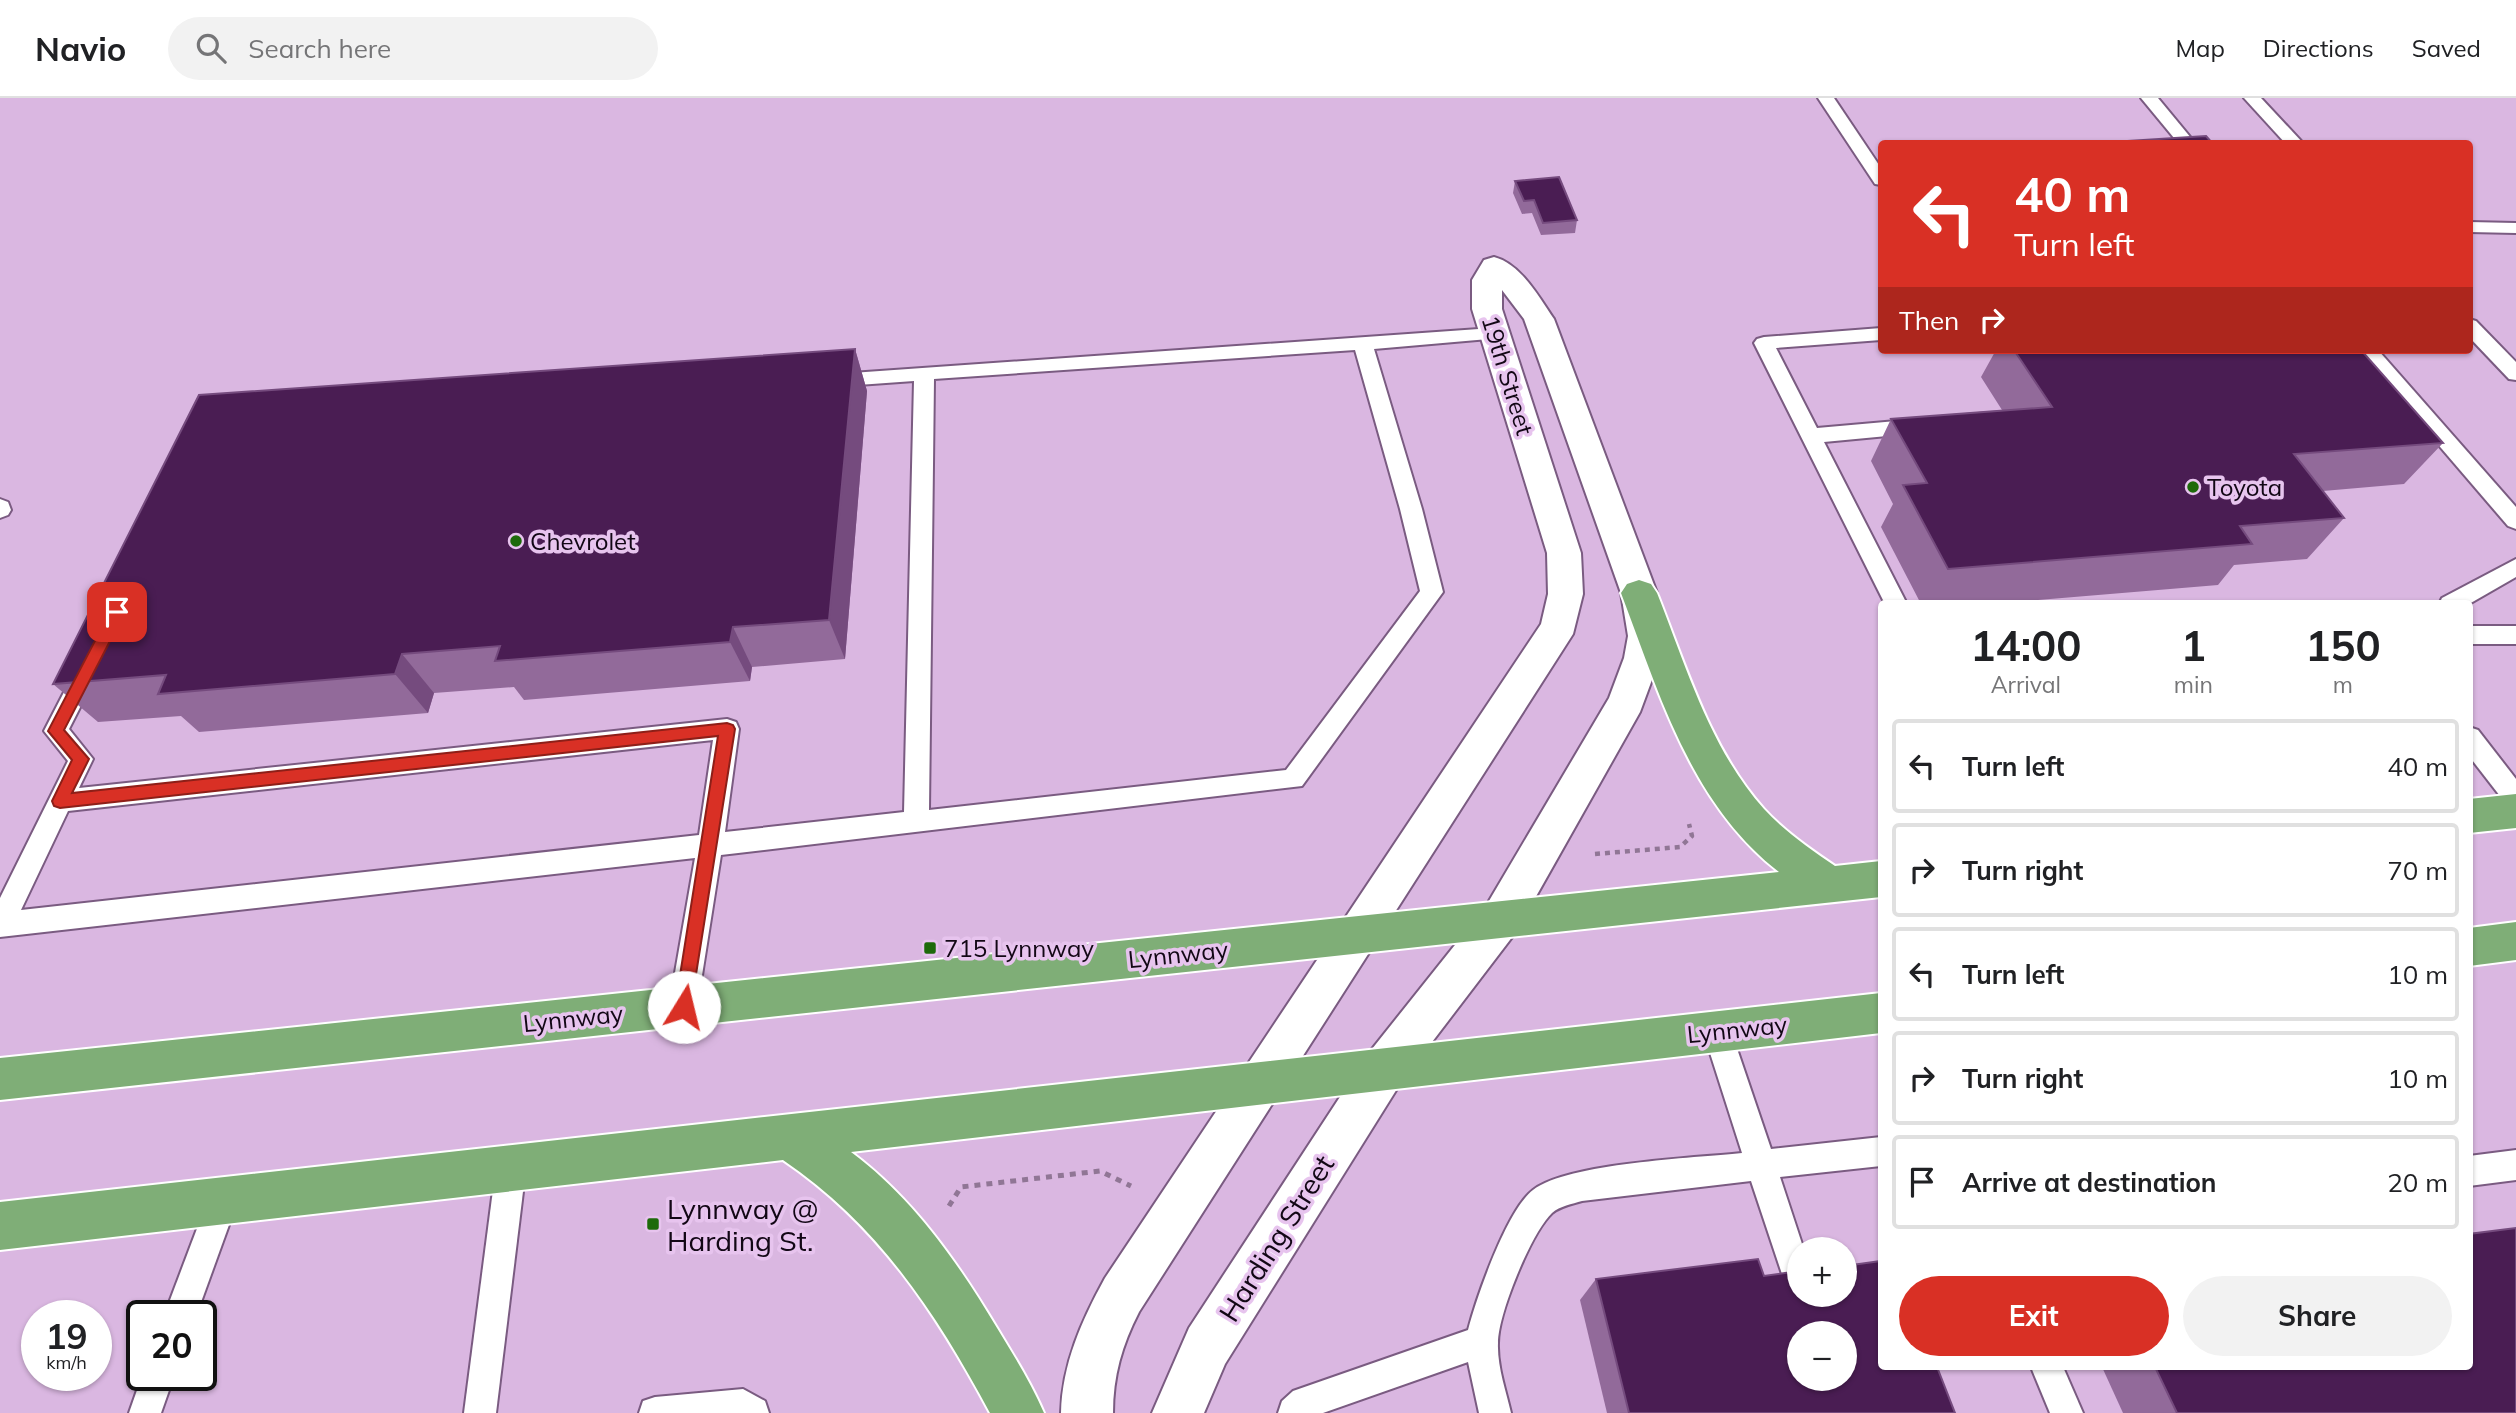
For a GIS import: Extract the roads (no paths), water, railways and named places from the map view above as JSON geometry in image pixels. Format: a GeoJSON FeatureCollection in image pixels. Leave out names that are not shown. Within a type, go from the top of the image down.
{"type":"FeatureCollection","features":[{"type":"Feature","properties":{"kind":"highway"},"geometry":{"type":"LineString","coordinates":[[1639,593],[1689,715],[1732,798],[1771,841],[1828,884]]}},
{"type":"Feature","properties":{"kind":"highway"},"geometry":{"type":"LineString","coordinates":[[2473,816],[2516,811]]}},
{"type":"Feature","properties":{"kind":"highway","name":"Lynnway"},"geometry":{"type":"LineString","coordinates":[[0,1079],[1878,879]]}},
{"type":"Feature","properties":{"kind":"highway"},"geometry":{"type":"LineString","coordinates":[[2473,947],[2516,942]]}},
{"type":"Feature","properties":{"kind":"highway","name":"Lynnway"},"geometry":{"type":"LineString","coordinates":[[0,1226],[1878,1013]]}},
{"type":"Feature","properties":{"kind":"highway"},"geometry":{"type":"LineString","coordinates":[[788,1136],[837,1168],[888,1216],[942,1290],[1018,1413]]}},
{"type":"Feature","properties":{"kind":"street","name":"19th Street"},"geometry":{"type":"LineString","coordinates":[[1355,935],[1555,634],[1562,616],[1567,576],[1563,553],[1493,334],[1485,296],[1487,280],[1494,266],[1521,292],[1539,319],[1639,593],[1646,636],[1642,659],[1627,701],[1501,919]]}},
{"type":"Feature","properties":{"kind":"street"},"geometry":{"type":"LineString","coordinates":[[1384,1069],[1501,919]]}},
{"type":"Feature","properties":{"kind":"street"},"geometry":{"type":"LineString","coordinates":[[1087,1413],[1091,1363],[1103,1330],[1122,1295],[1355,935]]}},
{"type":"Feature","properties":{"kind":"street","name":"Harding Street"},"geometry":{"type":"LineString","coordinates":[[1178,1413],[1191,1377],[1208,1346],[1384,1069]]}},
{"type":"Feature","properties":{"kind":"lane"},"geometry":{"type":"LineString","coordinates":[[1826,98],[1878,175]]}},
{"type":"Feature","properties":{"kind":"lane"},"geometry":{"type":"LineString","coordinates":[[2148,98],[2185,140]]}},
{"type":"Feature","properties":{"kind":"lane"},"geometry":{"type":"LineString","coordinates":[[2252,98],[2292,140]]}},
{"type":"Feature","properties":{"kind":"lane"},"geometry":{"type":"LineString","coordinates":[[2473,226],[2516,228]]}},
{"type":"Feature","properties":{"kind":"lane"},"geometry":{"type":"LineString","coordinates":[[2473,329],[2516,374]]}},
{"type":"Feature","properties":{"kind":"lane"},"geometry":{"type":"LineString","coordinates":[[814,381],[1493,334]]}},
{"type":"Feature","properties":{"kind":"lane"},"geometry":{"type":"LineString","coordinates":[[1878,334],[1764,343],[1894,600]]}},
{"type":"Feature","properties":{"kind":"lane"},"geometry":{"type":"LineString","coordinates":[[0,925],[1293,779],[1432,592],[1411,509],[1362,342]]}},
{"type":"Feature","properties":{"kind":"lane"},"geometry":{"type":"LineString","coordinates":[[2370,354],[2516,521]]}},
{"type":"Feature","properties":{"kind":"lane"},"geometry":{"type":"LineString","coordinates":[[916,822],[924,373]]}},
{"type":"Feature","properties":{"kind":"lane"},"geometry":{"type":"LineString","coordinates":[[1811,436],[1944,424]]}},
{"type":"Feature","properties":{"kind":"lane"},"geometry":{"type":"LineString","coordinates":[[2457,600],[2516,567]]}},
{"type":"Feature","properties":{"kind":"lane"},"geometry":{"type":"LineString","coordinates":[[2473,635],[2516,635]]}},
{"type":"Feature","properties":{"kind":"lane"},"geometry":{"type":"LineString","coordinates":[[0,925],[81,759],[56,731],[94,657]]}},
{"type":"Feature","properties":{"kind":"lane"},"geometry":{"type":"LineString","coordinates":[[60,801],[727,729],[684,1007]]}},
{"type":"Feature","properties":{"kind":"lane"},"geometry":{"type":"LineString","coordinates":[[2473,742],[2516,798]]}},
{"type":"Feature","properties":{"kind":"lane"},"geometry":{"type":"LineString","coordinates":[[1717,1031],[1787,1244]]}},
{"type":"Feature","properties":{"kind":"lane"},"geometry":{"type":"LineString","coordinates":[[1495,1413],[1481,1341],[1512,1250],[1540,1204],[1582,1186],[1878,1151]]}},
{"type":"Feature","properties":{"kind":"lane"},"geometry":{"type":"LineString","coordinates":[[2473,1170],[2516,1165]]}},
{"type":"Feature","properties":{"kind":"lane"},"geometry":{"type":"LineString","coordinates":[[480,1413],[511,1167]]}},
{"type":"Feature","properties":{"kind":"lane"},"geometry":{"type":"LineString","coordinates":[[186,1300],[223,1200]]}},
{"type":"Feature","properties":{"kind":"lane"},"geometry":{"type":"LineString","coordinates":[[1294,1413],[1305,1403],[1481,1341]]}},
{"type":"Feature","properties":{"kind":"lane"},"geometry":{"type":"LineString","coordinates":[[2048,1370],[2067,1413]]}},
{"type":"Feature","properties":{"kind":"lane"},"geometry":{"type":"LineString","coordinates":[[145,1413],[153,1391]]}},
{"type":"Feature","properties":{"kind":"lane"},"geometry":{"type":"LineString","coordinates":[[654,1413],[743,1405],[752,1413]]}},
{"type":"Feature","properties":{"kind":"place","name":"Toyota"},"geometry":{"type":"Point","coordinates":[2193,487]}},
{"type":"Feature","properties":{"kind":"place","name":"Chevrolet"},"geometry":{"type":"Point","coordinates":[516,541]}},
{"type":"Feature","properties":{"kind":"place","name":"715 Lynnway"},"geometry":{"type":"Point","coordinates":[930,948]}},
{"type":"Feature","properties":{"kind":"place","name":"Lynnway @ Harding St."},"geometry":{"type":"Point","coordinates":[653,1224]}}]}
